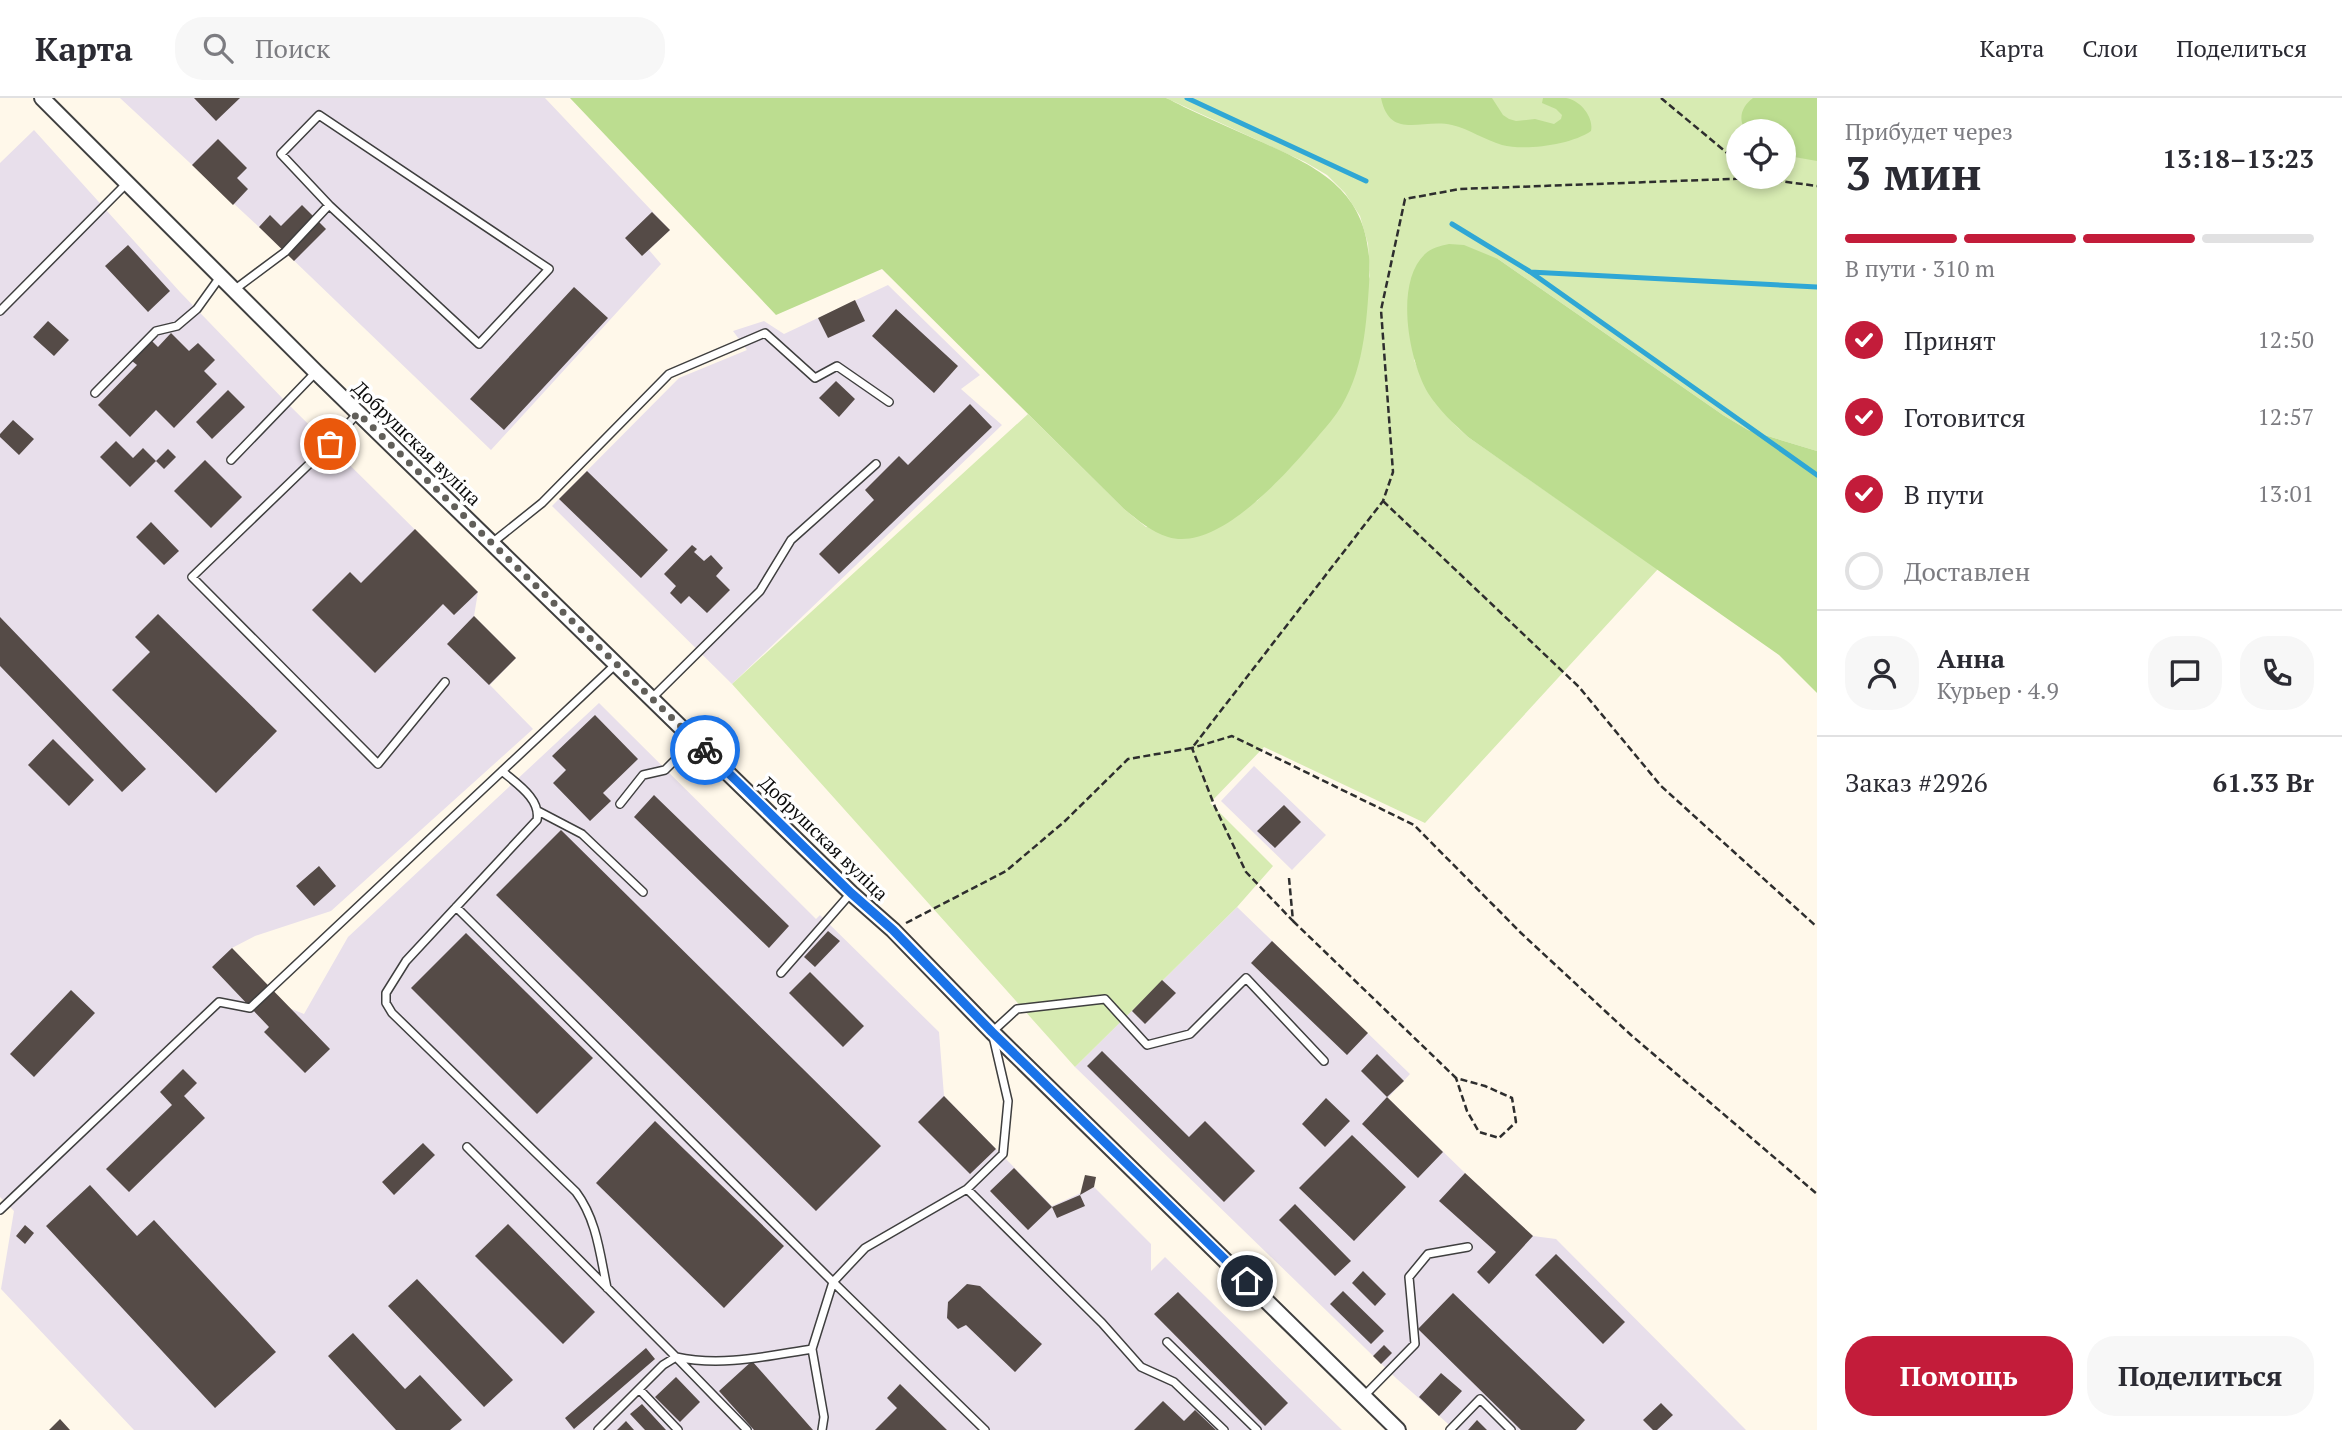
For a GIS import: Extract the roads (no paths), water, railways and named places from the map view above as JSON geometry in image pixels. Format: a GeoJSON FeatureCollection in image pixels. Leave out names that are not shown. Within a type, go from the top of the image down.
{"type":"FeatureCollection","features":[{"type":"Feature","properties":{"kind":"street","name":"Добрушская вуліца"},"geometry":{"type":"LineString","coordinates":[[45,99],[316,372],[851,893],[893,930],[992,1032],[1398,1430]]}},
{"type":"Feature","properties":{"kind":"lane"},"geometry":{"type":"LineString","coordinates":[[319,115],[549,269],[479,344],[329,205],[281,154],[319,115]]}},
{"type":"Feature","properties":{"kind":"lane"},"geometry":{"type":"LineString","coordinates":[[0,311],[127,183]]}},
{"type":"Feature","properties":{"kind":"lane"},"geometry":{"type":"LineString","coordinates":[[233,290],[285,252],[329,205]]}},
{"type":"Feature","properties":{"kind":"lane"},"geometry":{"type":"LineString","coordinates":[[95,393],[156,331],[177,326],[197,309],[220,277]]}},
{"type":"Feature","properties":{"kind":"lane"},"geometry":{"type":"LineString","coordinates":[[492,543],[542,503],[669,374],[765,333],[815,379],[837,366],[888,402]]}},
{"type":"Feature","properties":{"kind":"lane"},"geometry":{"type":"LineString","coordinates":[[231,460],[316,372]]}},
{"type":"Feature","properties":{"kind":"lane"},"geometry":{"type":"LineString","coordinates":[[358,413],[330,444],[192,577],[379,764],[445,682]]}},
{"type":"Feature","properties":{"kind":"lane"},"geometry":{"type":"LineString","coordinates":[[652,698],[760,591],[792,540],[876,464]]}},
{"type":"Feature","properties":{"kind":"lane"},"geometry":{"type":"LineString","coordinates":[[0,1210],[219,1002],[250,1008],[617,664]]}},
{"type":"Feature","properties":{"kind":"lane"},"geometry":{"type":"LineString","coordinates":[[620,804],[643,775],[666,769],[695,740]]}},
{"type":"Feature","properties":{"kind":"lane"},"geometry":{"type":"LineString","coordinates":[[502,771],[534,801],[538,810],[537,820],[407,961],[386,993],[386,1003],[392,1013],[576,1192],[586,1205],[593,1223],[607,1288]]}},
{"type":"Feature","properties":{"kind":"lane"},"geometry":{"type":"LineString","coordinates":[[538,810],[582,834],[643,892]]}},
{"type":"Feature","properties":{"kind":"lane"},"geometry":{"type":"LineString","coordinates":[[781,973],[851,893]]}},
{"type":"Feature","properties":{"kind":"lane"},"geometry":{"type":"LineString","coordinates":[[456,907],[985,1430]]}},
{"type":"Feature","properties":{"kind":"lane"},"geometry":{"type":"LineString","coordinates":[[822,1430],[824,1417],[812,1349],[833,1282],[866,1248],[967,1189],[1003,1154],[1008,1101],[992,1032],[1017,1009],[1105,999],[1147,1045],[1189,1034],[1246,978],[1324,1061]]}},
{"type":"Feature","properties":{"kind":"lane"},"geometry":{"type":"LineString","coordinates":[[467,1147],[747,1430]]}},
{"type":"Feature","properties":{"kind":"lane"},"geometry":{"type":"LineString","coordinates":[[967,1189],[1102,1323],[1141,1367],[1174,1382],[1224,1430]]}},
{"type":"Feature","properties":{"kind":"lane"},"geometry":{"type":"LineString","coordinates":[[1364,1397],[1415,1344],[1409,1277],[1428,1254],[1468,1247]]}},
{"type":"Feature","properties":{"kind":"lane"},"geometry":{"type":"LineString","coordinates":[[1167,1342],[1257,1430]]}},
{"type":"Feature","properties":{"kind":"lane"},"geometry":{"type":"LineString","coordinates":[[598,1430],[663,1365],[676,1357],[724,1362],[812,1349]]}},
{"type":"Feature","properties":{"kind":"lane"},"geometry":{"type":"LineString","coordinates":[[639,1389],[678,1430]]}},
{"type":"Feature","properties":{"kind":"lane"},"geometry":{"type":"LineString","coordinates":[[1450,1430],[1479,1399],[1511,1430]]}},
{"type":"Feature","properties":{"kind":"waterway"},"geometry":{"type":"LineString","coordinates":[[1187,98],[1366,181]]}},
{"type":"Feature","properties":{"kind":"waterway"},"geometry":{"type":"LineString","coordinates":[[1452,224],[1529,271],[1817,475]]}},
{"type":"Feature","properties":{"kind":"waterway"},"geometry":{"type":"LineString","coordinates":[[1530,272],[1817,287]]}}]}
